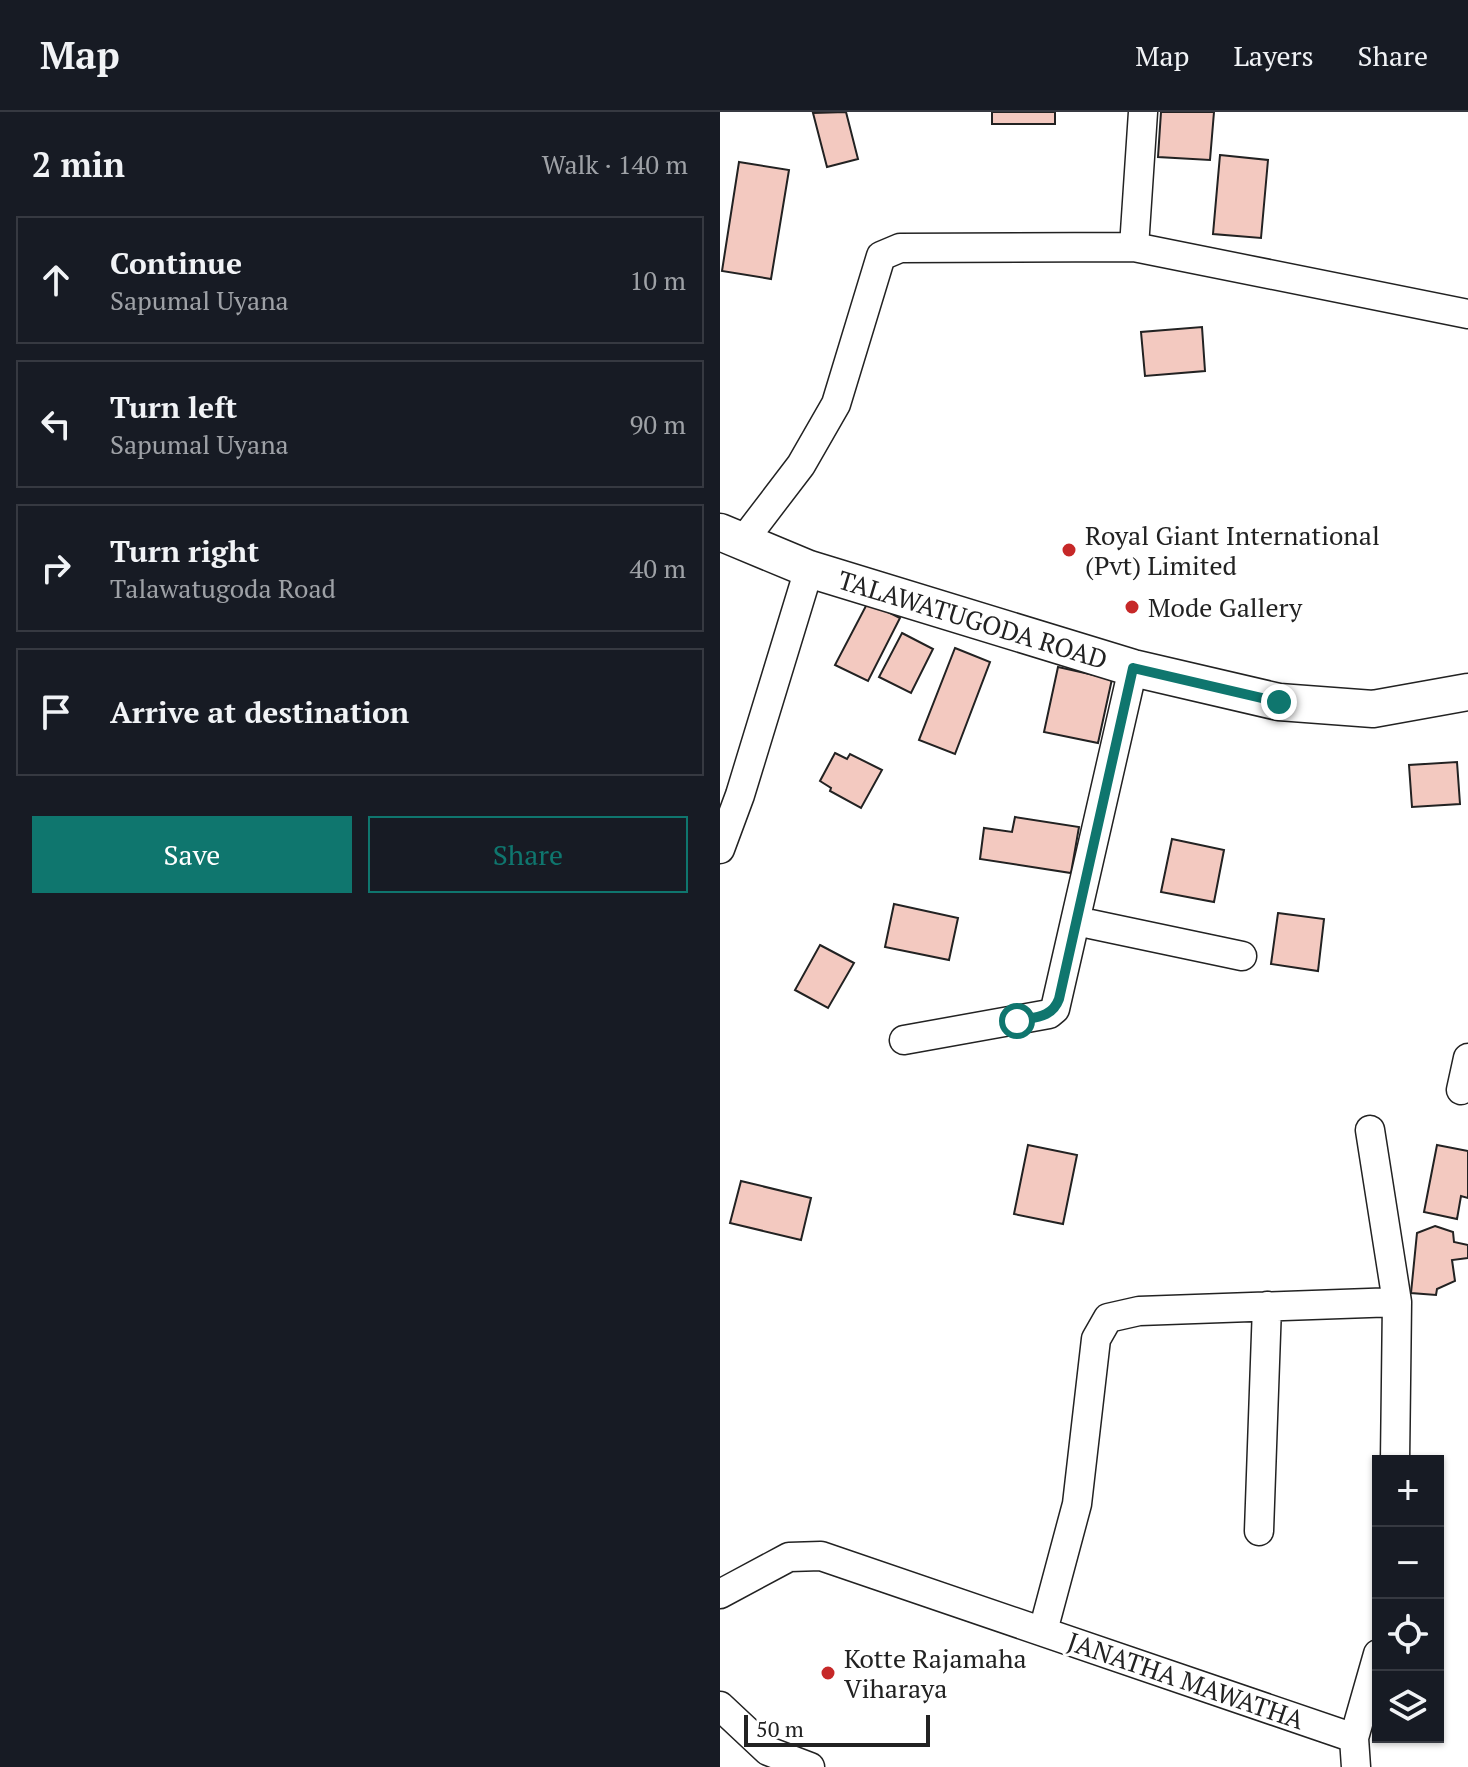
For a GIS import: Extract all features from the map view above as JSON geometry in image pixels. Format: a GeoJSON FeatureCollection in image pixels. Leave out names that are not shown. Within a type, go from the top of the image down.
{"type":"FeatureCollection","features":[{"type":"Feature","properties":{"kind":"main road","name":"TALAWATUGODA ROAD"},"geometry":{"type":"LineString","coordinates":[[731,536],[809,569],[1133,668],[1279,702],[1373,709],[1468,692]]}},
{"type":"Feature","properties":{"kind":"street"},"geometry":{"type":"LineString","coordinates":[[1134,247],[1143,112]]}},
{"type":"Feature","properties":{"kind":"street"},"geometry":{"type":"LineString","coordinates":[[731,536],[801,465],[836,404],[881,256],[900,248],[1134,247],[1468,314]]}},
{"type":"Feature","properties":{"kind":"street"},"geometry":{"type":"LineString","coordinates":[[720,849],[740,795],[809,569]]}},
{"type":"Feature","properties":{"kind":"street"},"geometry":{"type":"LineString","coordinates":[[904,1040],[1049,1014],[1055,1009],[1133,668]]}},
{"type":"Feature","properties":{"kind":"street"},"geometry":{"type":"LineString","coordinates":[[1076,921],[1242,956]]}},
{"type":"Feature","properties":{"kind":"street"},"geometry":{"type":"LineString","coordinates":[[1461,1090],[1468,1058]]}},
{"type":"Feature","properties":{"kind":"street"},"geometry":{"type":"LineString","coordinates":[[1370,1130],[1397,1302],[1395,1455]]}},
{"type":"Feature","properties":{"kind":"street"},"geometry":{"type":"LineString","coordinates":[[1043,1631],[1077,1504],[1096,1339],[1108,1318],[1139,1311],[1397,1302]]}},
{"type":"Feature","properties":{"kind":"street"},"geometry":{"type":"LineString","coordinates":[[1259,1531],[1267,1306]]}},
{"type":"Feature","properties":{"kind":"street","name":"JANATHA MAWATHA"},"geometry":{"type":"LineString","coordinates":[[720,1594],[789,1557],[821,1556],[1354,1738]]}},
{"type":"Feature","properties":{"kind":"street"},"geometry":{"type":"LineString","coordinates":[[1356,1767],[1354,1738],[1373,1671]]}},
{"type":"Feature","properties":{"kind":"street"},"geometry":{"type":"LineString","coordinates":[[720,1706],[768,1751],[810,1767]]}},
{"type":"Feature","properties":{"kind":"building"},"geometry":{"type":"Polygon","coordinates":[[[846,112],[858,159],[827,167],[813,113],[846,112]]]}},
{"type":"Feature","properties":{"kind":"building"},"geometry":{"type":"Polygon","coordinates":[[[992,112],[1055,112],[1055,124],[992,124],[992,112]]]}},
{"type":"Feature","properties":{"kind":"building"},"geometry":{"type":"Polygon","coordinates":[[[1161,112],[1214,112],[1210,160],[1158,157],[1161,112]]]}},
{"type":"Feature","properties":{"kind":"building"},"geometry":{"type":"Polygon","coordinates":[[[1220,155],[1268,160],[1261,238],[1213,234],[1220,155]]]}},
{"type":"Feature","properties":{"kind":"building"},"geometry":{"type":"Polygon","coordinates":[[[739,162],[789,170],[771,279],[722,271],[739,162]]]}},
{"type":"Feature","properties":{"kind":"building"},"geometry":{"type":"Polygon","coordinates":[[[1202,327],[1205,371],[1145,376],[1141,332],[1202,327]]]}},
{"type":"Feature","properties":{"kind":"building"},"geometry":{"type":"Polygon","coordinates":[[[868,602],[900,618],[868,681],[835,665],[868,602]]]}},
{"type":"Feature","properties":{"kind":"building"},"geometry":{"type":"Polygon","coordinates":[[[902,633],[933,649],[911,693],[879,677],[902,633]]]}},
{"type":"Feature","properties":{"kind":"building"},"geometry":{"type":"Polygon","coordinates":[[[955,648],[990,662],[955,754],[919,740],[955,648]]]}},
{"type":"Feature","properties":{"kind":"building"},"geometry":{"type":"Polygon","coordinates":[[[1058,667],[1112,679],[1098,743],[1044,732],[1058,667]]]}},
{"type":"Feature","properties":{"kind":"building"},"geometry":{"type":"Polygon","coordinates":[[[835,753],[847,759],[850,754],[882,770],[861,808],[830,791],[831,788],[820,781],[835,753]]]}},
{"type":"Feature","properties":{"kind":"building"},"geometry":{"type":"Polygon","coordinates":[[[1457,762],[1460,804],[1412,807],[1409,765],[1457,762]]]}},
{"type":"Feature","properties":{"kind":"building"},"geometry":{"type":"Polygon","coordinates":[[[1015,817],[1079,827],[1071,873],[980,859],[984,828],[1012,832],[1015,817]]]}},
{"type":"Feature","properties":{"kind":"building"},"geometry":{"type":"Polygon","coordinates":[[[1172,839],[1224,850],[1214,902],[1161,892],[1172,839]]]}},
{"type":"Feature","properties":{"kind":"building"},"geometry":{"type":"Polygon","coordinates":[[[894,904],[958,918],[949,960],[885,947],[894,904]]]}},
{"type":"Feature","properties":{"kind":"building"},"geometry":{"type":"Polygon","coordinates":[[[1278,913],[1324,919],[1318,971],[1271,964],[1278,913]]]}},
{"type":"Feature","properties":{"kind":"building"},"geometry":{"type":"Polygon","coordinates":[[[820,945],[854,963],[828,1008],[795,990],[820,945]]]}},
{"type":"Feature","properties":{"kind":"building"},"geometry":{"type":"Polygon","coordinates":[[[1028,1145],[1077,1155],[1063,1224],[1014,1214],[1028,1145]]]}},
{"type":"Feature","properties":{"kind":"building"},"geometry":{"type":"Polygon","coordinates":[[[1437,1145],[1468,1151],[1468,1198],[1461,1196],[1457,1219],[1424,1212],[1437,1145]]]}},
{"type":"Feature","properties":{"kind":"building"},"geometry":{"type":"Polygon","coordinates":[[[741,1181],[811,1198],[801,1240],[730,1223],[741,1181]]]}},
{"type":"Feature","properties":{"kind":"building"},"geometry":{"type":"Polygon","coordinates":[[[1435,1226],[1453,1232],[1454,1242],[1468,1245],[1468,1258],[1452,1260],[1455,1281],[1437,1289],[1436,1295],[1411,1293],[1417,1233],[1435,1226]]]}},
{"type":"Feature","properties":{"kind":"place","name":"Royal Giant International (Pvt) Limited"},"geometry":{"type":"Point","coordinates":[1069,550]}},
{"type":"Feature","properties":{"kind":"place","name":"Mode Gallery"},"geometry":{"type":"Point","coordinates":[1132,607]}},
{"type":"Feature","properties":{"kind":"place","name":"Kotte Rajamaha Viharaya"},"geometry":{"type":"Point","coordinates":[828,1673]}},
{"type":"Feature","properties":{"kind":"route"},"geometry":{"type":"LineString","coordinates":[[1017,1021],[1049,1014],[1059,999],[1133,668],[1279,702]]}}]}
